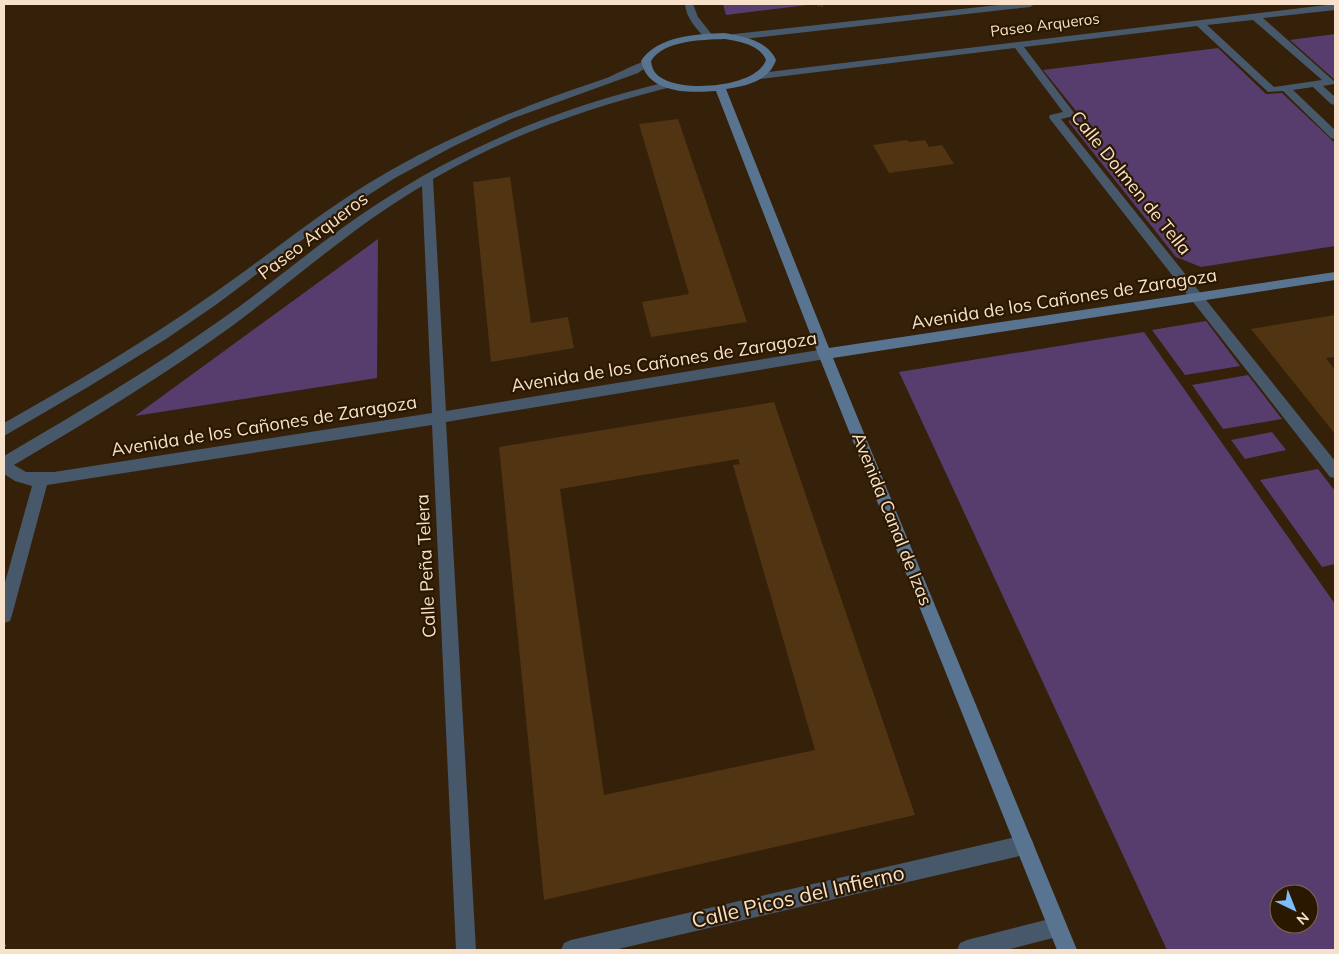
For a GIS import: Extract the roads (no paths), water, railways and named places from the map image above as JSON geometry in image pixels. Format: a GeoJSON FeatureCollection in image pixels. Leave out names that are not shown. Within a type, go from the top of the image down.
{"type":"FeatureCollection","features":[{"type":"Feature","properties":{"kind":"street"},"geometry":{"type":"LineString","coordinates":[[689,4],[695,20],[708,36]]}},
{"type":"Feature","properties":{"kind":"street","name":"Paseo Arqueros"},"geometry":{"type":"LineString","coordinates":[[734,37],[1030,4]]}},
{"type":"Feature","properties":{"kind":"street","name":"Paseo Arqueros"},"geometry":{"type":"LineString","coordinates":[[759,76],[1335,7]]}},
{"type":"Feature","properties":{"kind":"street"},"geometry":{"type":"LineString","coordinates":[[1198,23],[1272,90],[1330,82],[1255,16]]}},
{"type":"Feature","properties":{"kind":"street"},"geometry":{"type":"LineString","coordinates":[[708,36],[734,37],[757,44],[769,56],[771,62],[769,67],[759,76],[743,83],[720,87],[690,88],[667,85],[651,75],[646,64],[654,52],[664,46],[687,39],[708,36]]}},
{"type":"Feature","properties":{"kind":"street","name":"Calle Dolmen de Tella"},"geometry":{"type":"LineString","coordinates":[[1017,45],[1070,114],[1054,117],[1335,472]]}},
{"type":"Feature","properties":{"kind":"street","name":"Paseo Arqueros"},"geometry":{"type":"LineString","coordinates":[[4,430],[136,352],[211,302],[348,202],[390,176],[434,152],[527,109],[560,96],[624,76],[646,64]]}},
{"type":"Feature","properties":{"kind":"street"},"geometry":{"type":"LineString","coordinates":[[1315,84],[1335,102]]}},
{"type":"Feature","properties":{"kind":"street","name":"Paseo Arqueros"},"geometry":{"type":"LineString","coordinates":[[4,463],[101,405],[195,345],[360,221],[426,179],[470,155],[546,120],[622,95],[667,85]]}},
{"type":"Feature","properties":{"kind":"street","name":"Avenida Canal de Izas"},"geometry":{"type":"LineString","coordinates":[[720,87],[825,354],[1067,950]]}},
{"type":"Feature","properties":{"kind":"street"},"geometry":{"type":"LineString","coordinates":[[1284,88],[1335,136]]}},
{"type":"Feature","properties":{"kind":"street","name":"Calle Peña Telera"},"geometry":{"type":"LineString","coordinates":[[426,179],[466,950]]}},
{"type":"Feature","properties":{"kind":"street","name":"Avenida de los Cañones de Zaragoza"},"geometry":{"type":"LineString","coordinates":[[4,463],[15,476],[41,479],[438,418],[825,354],[1335,276]]}},
{"type":"Feature","properties":{"kind":"street"},"geometry":{"type":"LineString","coordinates":[[4,615],[41,479]]}},
{"type":"Feature","properties":{"kind":"street","name":"Calle Picos del Infierno"},"geometry":{"type":"LineString","coordinates":[[571,950],[1024,845]]}},
{"type":"Feature","properties":{"kind":"street"},"geometry":{"type":"LineString","coordinates":[[967,950],[1058,927]]}}]}
